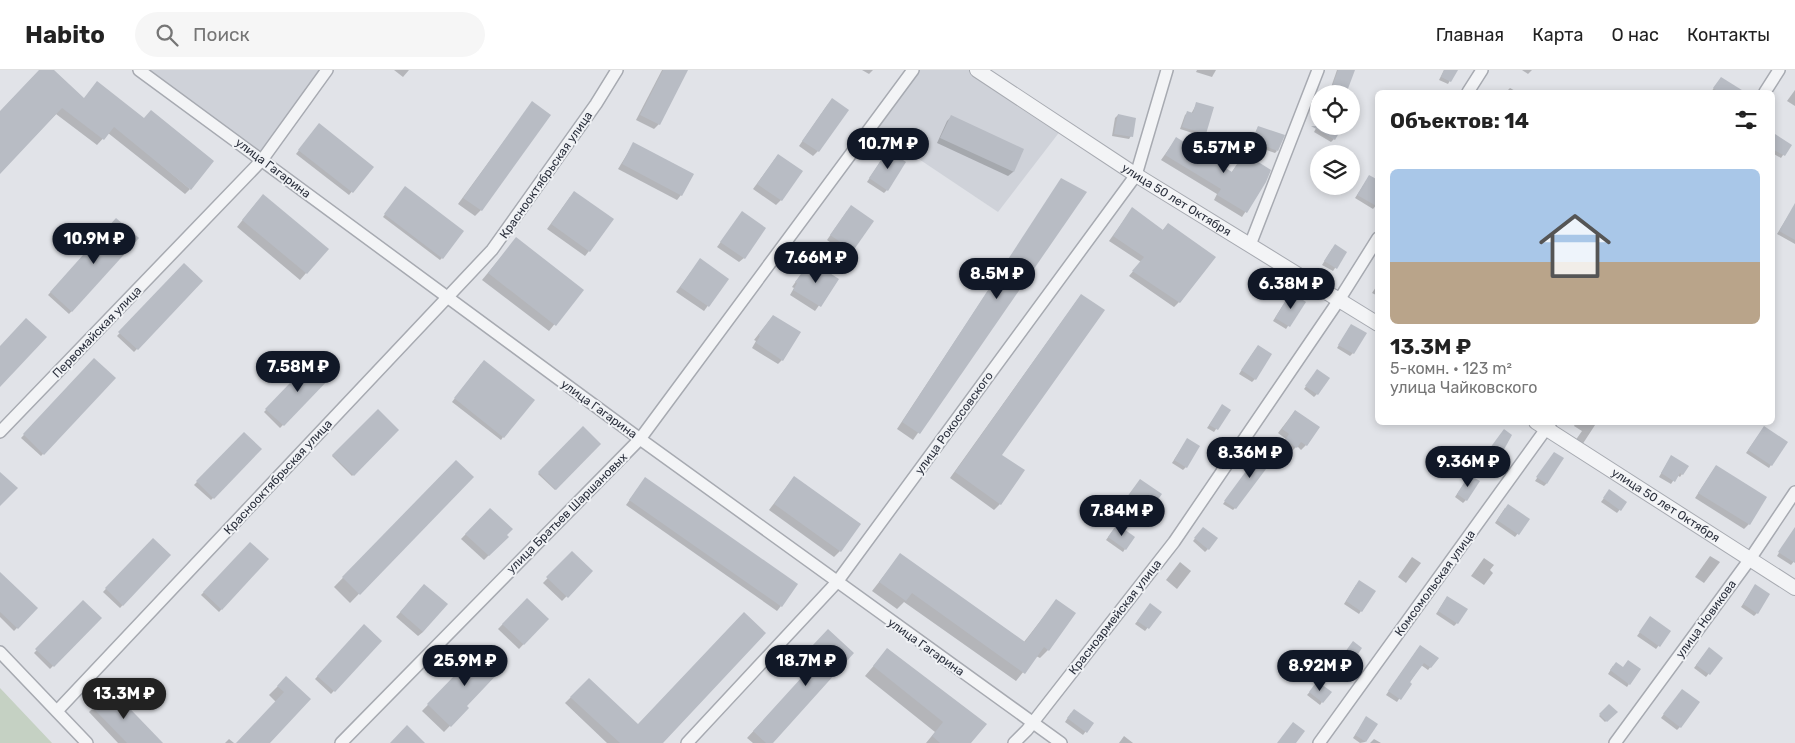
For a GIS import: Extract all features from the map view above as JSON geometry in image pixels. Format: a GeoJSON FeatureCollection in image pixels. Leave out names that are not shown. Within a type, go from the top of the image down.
{"type":"FeatureCollection","features":[{"type":"Feature","properties":{"kind":"street","name":"улица Гагарина"},"geometry":{"type":"LineString","coordinates":[[139,70],[640,439],[1061,743]]}},
{"type":"Feature","properties":{"kind":"street","name":"Первомайская улица"},"geometry":{"type":"LineString","coordinates":[[0,432],[262,160],[327,70]]}},
{"type":"Feature","properties":{"kind":"street","name":"Краснооктябрьская улица"},"geometry":{"type":"LineString","coordinates":[[57,711],[492,250],[596,104],[617,70]]}},
{"type":"Feature","properties":{"kind":"street","name":"улица Братьев Шаршановых"},"geometry":{"type":"LineString","coordinates":[[341,743],[640,439],[913,70]]}},
{"type":"Feature","properties":{"kind":"street","name":"улица 50 лет Октября"},"geometry":{"type":"LineString","coordinates":[[977,70],[1136,175],[1375,322]]}},
{"type":"Feature","properties":{"kind":"street","name":"улица Рокоссовского"},"geometry":{"type":"LineString","coordinates":[[687,743],[837,582],[1136,175],[1168,70]]}},
{"type":"Feature","properties":{"kind":"street"},"geometry":{"type":"LineString","coordinates":[[1250,245],[1318,70]]}},
{"type":"Feature","properties":{"kind":"street"},"geometry":{"type":"LineString","coordinates":[[1469,90],[1482,70]]}},
{"type":"Feature","properties":{"kind":"street"},"geometry":{"type":"LineString","coordinates":[[1766,90],[1779,70]]}},
{"type":"Feature","properties":{"kind":"street","name":"Красноармейская улица"},"geometry":{"type":"LineString","coordinates":[[1014,743],[1033,722],[1174,542],[1339,300],[1375,243]]}},
{"type":"Feature","properties":{"kind":"street","name":"улица 50 лет Октября"},"geometry":{"type":"LineString","coordinates":[[1545,425],[1795,588]]}},
{"type":"Feature","properties":{"kind":"street","name":"Комсомольская улица"},"geometry":{"type":"LineString","coordinates":[[1319,743],[1545,425]]}},
{"type":"Feature","properties":{"kind":"street","name":"улица Новикова"},"geometry":{"type":"LineString","coordinates":[[1615,743],[1750,560],[1795,492]]}},
{"type":"Feature","properties":{"kind":"street"},"geometry":{"type":"LineString","coordinates":[[0,652],[87,743]]}},
{"type":"Feature","properties":{"kind":"shaded area"},"geometry":{"type":"Polygon","coordinates":[[[142,70],[325,70],[263,157],[142,70]]]}},
{"type":"Feature","properties":{"kind":"shaded area"},"geometry":{"type":"Polygon","coordinates":[[[913,70],[975,70],[1061,130],[998,212],[871,127],[913,70]]]}},
{"type":"Feature","properties":{"kind":"green space"},"geometry":{"type":"Polygon","coordinates":[[[0,688],[52,743],[0,743],[0,688]]]}},
{"type":"Feature","properties":{"kind":"building"},"geometry":{"type":"Polygon","coordinates":[[[39,70],[54,70],[84,98],[97,81],[144,118],[151,110],[214,161],[191,190],[114,127],[104,140],[62,108],[0,174],[0,111],[39,70]]]}},
{"type":"Feature","properties":{"kind":"building"},"geometry":{"type":"Polygon","coordinates":[[[663,70],[688,70],[660,125],[640,115],[663,70]]]}},
{"type":"Feature","properties":{"kind":"building"},"geometry":{"type":"Polygon","coordinates":[[[1338,70],[1355,70],[1349,85],[1333,85],[1338,70]]]}},
{"type":"Feature","properties":{"kind":"building"},"geometry":{"type":"Polygon","coordinates":[[[1444,70],[1458,70],[1451,82],[1441,77],[1444,70]]]}},
{"type":"Feature","properties":{"kind":"building"},"geometry":{"type":"Polygon","coordinates":[[[1721,77],[1742,90],[1716,90],[1713,88],[1721,77]]]}},
{"type":"Feature","properties":{"kind":"building"},"geometry":{"type":"Polygon","coordinates":[[[832,98],[849,110],[819,152],[802,141],[832,98]]]}},
{"type":"Feature","properties":{"kind":"building"},"geometry":{"type":"Polygon","coordinates":[[[532,101],[551,115],[482,211],[463,198],[532,101]]]}},
{"type":"Feature","properties":{"kind":"building"},"geometry":{"type":"Polygon","coordinates":[[[1196,102],[1214,107],[1206,134],[1182,127],[1187,111],[1193,113],[1196,102]]]}},
{"type":"Feature","properties":{"kind":"building"},"geometry":{"type":"Polygon","coordinates":[[[1118,114],[1136,118],[1133,137],[1114,134],[1118,114]]]}},
{"type":"Feature","properties":{"kind":"building"},"geometry":{"type":"Polygon","coordinates":[[[951,115],[1024,149],[1014,172],[940,138],[951,115]]]}},
{"type":"Feature","properties":{"kind":"building"},"geometry":{"type":"Polygon","coordinates":[[[319,123],[374,167],[353,193],[298,150],[319,123]]]}},
{"type":"Feature","properties":{"kind":"building"},"geometry":{"type":"Polygon","coordinates":[[[1258,126],[1285,135],[1278,151],[1252,141],[1258,126]]]}},
{"type":"Feature","properties":{"kind":"building"},"geometry":{"type":"Polygon","coordinates":[[[1775,134],[1792,145],[1785,156],[1775,151],[1775,134]]]}},
{"type":"Feature","properties":{"kind":"building"},"geometry":{"type":"Polygon","coordinates":[[[1326,135],[1338,135],[1335,140],[1326,135]]]}},
{"type":"Feature","properties":{"kind":"building"},"geometry":{"type":"Polygon","coordinates":[[[1176,137],[1232,172],[1244,153],[1271,170],[1247,213],[1217,195],[1221,189],[1165,155],[1176,137]]]}},
{"type":"Feature","properties":{"kind":"building"},"geometry":{"type":"Polygon","coordinates":[[[633,142],[694,174],[682,196],[622,164],[633,142]]]}},
{"type":"Feature","properties":{"kind":"building"},"geometry":{"type":"Polygon","coordinates":[[[888,150],[906,162],[888,191],[869,178],[888,150]]]}},
{"type":"Feature","properties":{"kind":"building"},"geometry":{"type":"Polygon","coordinates":[[[778,154],[803,171],[782,201],[757,184],[778,154]]]}},
{"type":"Feature","properties":{"kind":"building"},"geometry":{"type":"Polygon","coordinates":[[[1369,175],[1375,178],[1375,205],[1357,195],[1360,195],[1360,190],[1369,175]]]}},
{"type":"Feature","properties":{"kind":"building"},"geometry":{"type":"Polygon","coordinates":[[[1061,178],[1087,192],[920,434],[902,422],[1061,178]]]}},
{"type":"Feature","properties":{"kind":"building"},"geometry":{"type":"Polygon","coordinates":[[[405,186],[464,231],[443,259],[384,214],[405,186]]]}},
{"type":"Feature","properties":{"kind":"building"},"geometry":{"type":"Polygon","coordinates":[[[574,191],[614,219],[590,252],[551,224],[574,191]]]}},
{"type":"Feature","properties":{"kind":"building"},"geometry":{"type":"Polygon","coordinates":[[[263,194],[329,249],[307,274],[242,220],[263,194]]]}},
{"type":"Feature","properties":{"kind":"building"},"geometry":{"type":"Polygon","coordinates":[[[1795,203],[1795,240],[1779,231],[1795,203]]]}},
{"type":"Feature","properties":{"kind":"building"},"geometry":{"type":"Polygon","coordinates":[[[851,205],[874,221],[853,251],[830,235],[851,205]]]}},
{"type":"Feature","properties":{"kind":"building"},"geometry":{"type":"Polygon","coordinates":[[[1132,207],[1163,230],[1168,223],[1216,257],[1180,303],[1132,271],[1144,257],[1113,236],[1132,207]]]}},
{"type":"Feature","properties":{"kind":"building"},"geometry":{"type":"Polygon","coordinates":[[[742,211],[766,228],[745,259],[720,242],[742,211]]]}},
{"type":"Feature","properties":{"kind":"building"},"geometry":{"type":"Polygon","coordinates":[[[116,218],[139,238],[72,312],[50,292],[116,218]]]}},
{"type":"Feature","properties":{"kind":"building"},"geometry":{"type":"Polygon","coordinates":[[[516,237],[584,290],[556,326],[488,273],[516,237]]]}},
{"type":"Feature","properties":{"kind":"building"},"geometry":{"type":"Polygon","coordinates":[[[1335,244],[1347,252],[1337,269],[1324,261],[1335,244]]]}},
{"type":"Feature","properties":{"kind":"building"},"geometry":{"type":"Polygon","coordinates":[[[700,258],[729,279],[709,307],[680,287],[700,258]]]}},
{"type":"Feature","properties":{"kind":"building"},"geometry":{"type":"Polygon","coordinates":[[[811,261],[839,279],[821,307],[793,290],[797,283],[795,282],[811,261]]]}},
{"type":"Feature","properties":{"kind":"building"},"geometry":{"type":"Polygon","coordinates":[[[184,263],[203,281],[138,350],[118,332],[184,263]]]}},
{"type":"Feature","properties":{"kind":"building"},"geometry":{"type":"Polygon","coordinates":[[[1291,292],[1306,302],[1290,327],[1275,318],[1291,292]]]}},
{"type":"Feature","properties":{"kind":"building"},"geometry":{"type":"Polygon","coordinates":[[[1081,294],[1105,310],[1002,455],[1025,470],[1001,505],[955,472],[1081,294]]]}},
{"type":"Feature","properties":{"kind":"building"},"geometry":{"type":"Polygon","coordinates":[[[773,315],[801,332],[783,361],[756,343],[760,336],[758,335],[773,315]]]}},
{"type":"Feature","properties":{"kind":"building"},"geometry":{"type":"Polygon","coordinates":[[[26,318],[47,337],[0,387],[0,346],[26,318]]]}},
{"type":"Feature","properties":{"kind":"building"},"geometry":{"type":"Polygon","coordinates":[[[1351,324],[1367,333],[1354,354],[1338,345],[1351,324]]]}},
{"type":"Feature","properties":{"kind":"building"},"geometry":{"type":"Polygon","coordinates":[[[1258,345],[1272,354],[1256,380],[1241,370],[1258,345]]]}},
{"type":"Feature","properties":{"kind":"building"},"geometry":{"type":"Polygon","coordinates":[[[94,358],[116,378],[44,455],[23,434],[94,358]]]}},
{"type":"Feature","properties":{"kind":"building"},"geometry":{"type":"Polygon","coordinates":[[[313,359],[331,377],[284,426],[265,409],[313,359]]]}},
{"type":"Feature","properties":{"kind":"building"},"geometry":{"type":"Polygon","coordinates":[[[484,360],[535,400],[504,438],[454,398],[484,360]]]}},
{"type":"Feature","properties":{"kind":"building"},"geometry":{"type":"Polygon","coordinates":[[[1317,369],[1330,378],[1318,395],[1305,386],[1317,369]]]}},
{"type":"Feature","properties":{"kind":"building"},"geometry":{"type":"Polygon","coordinates":[[[1222,404],[1231,410],[1218,430],[1209,425],[1222,404]]]}},
{"type":"Feature","properties":{"kind":"building"},"geometry":{"type":"Polygon","coordinates":[[[378,409],[399,430],[354,476],[332,455],[378,409]]]}},
{"type":"Feature","properties":{"kind":"building"},"geometry":{"type":"Polygon","coordinates":[[[1295,410],[1320,427],[1307,446],[1301,442],[1297,448],[1285,440],[1289,434],[1282,429],[1295,410]]]}},
{"type":"Feature","properties":{"kind":"building"},"geometry":{"type":"Polygon","coordinates":[[[583,426],[601,444],[556,490],[538,472],[583,426]]]}},
{"type":"Feature","properties":{"kind":"building"},"geometry":{"type":"Polygon","coordinates":[[[1764,426],[1788,442],[1772,466],[1748,450],[1764,426]]]}},
{"type":"Feature","properties":{"kind":"building"},"geometry":{"type":"Polygon","coordinates":[[[1504,429],[1512,435],[1501,455],[1490,448],[1504,429]]]}},
{"type":"Feature","properties":{"kind":"building"},"geometry":{"type":"Polygon","coordinates":[[[244,432],[262,449],[214,499],[196,481],[244,432]]]}},
{"type":"Feature","properties":{"kind":"building"},"geometry":{"type":"Polygon","coordinates":[[[1187,438],[1200,446],[1187,468],[1174,460],[1187,438]]]}},
{"type":"Feature","properties":{"kind":"building"},"geometry":{"type":"Polygon","coordinates":[[[1263,448],[1275,457],[1236,509],[1224,501],[1263,448]]]}},
{"type":"Feature","properties":{"kind":"building"},"geometry":{"type":"Polygon","coordinates":[[[1554,452],[1564,458],[1547,484],[1536,477],[1554,452]]]}},
{"type":"Feature","properties":{"kind":"building"},"geometry":{"type":"Polygon","coordinates":[[[1671,455],[1689,466],[1683,475],[1680,473],[1675,482],[1661,473],[1671,455]]]}},
{"type":"Feature","properties":{"kind":"building"},"geometry":{"type":"Polygon","coordinates":[[[456,460],[474,477],[360,595],[342,577],[456,460]]]}},
{"type":"Feature","properties":{"kind":"building"},"geometry":{"type":"Polygon","coordinates":[[[1716,465],[1767,497],[1750,525],[1698,493],[1716,465]]]}},
{"type":"Feature","properties":{"kind":"building"},"geometry":{"type":"Polygon","coordinates":[[[0,472],[18,488],[0,506],[0,472]]]}},
{"type":"Feature","properties":{"kind":"building"},"geometry":{"type":"Polygon","coordinates":[[[1469,475],[1480,481],[1467,501],[1457,494],[1469,475]]]}},
{"type":"Feature","properties":{"kind":"building"},"geometry":{"type":"Polygon","coordinates":[[[794,476],[861,524],[841,552],[774,504],[794,476]]]}},
{"type":"Feature","properties":{"kind":"building"},"geometry":{"type":"Polygon","coordinates":[[[645,477],[798,584],[782,607],[629,500],[645,477]]]}},
{"type":"Feature","properties":{"kind":"building"},"geometry":{"type":"Polygon","coordinates":[[[1140,479],[1162,494],[1149,512],[1127,497],[1140,479]]]}},
{"type":"Feature","properties":{"kind":"building"},"geometry":{"type":"Polygon","coordinates":[[[1609,489],[1627,502],[1621,511],[1603,498],[1609,489]]]}},
{"type":"Feature","properties":{"kind":"building"},"geometry":{"type":"Polygon","coordinates":[[[1508,504],[1530,519],[1519,535],[1497,520],[1508,504]]]}},
{"type":"Feature","properties":{"kind":"building"},"geometry":{"type":"Polygon","coordinates":[[[490,508],[513,529],[507,535],[509,537],[489,556],[465,534],[490,508]]]}},
{"type":"Feature","properties":{"kind":"building"},"geometry":{"type":"Polygon","coordinates":[[[1117,524],[1135,537],[1126,550],[1108,537],[1117,524]]]}},
{"type":"Feature","properties":{"kind":"building"},"geometry":{"type":"Polygon","coordinates":[[[1203,527],[1218,538],[1209,550],[1194,538],[1203,527]]]}},
{"type":"Feature","properties":{"kind":"building"},"geometry":{"type":"Polygon","coordinates":[[[1795,527],[1795,563],[1778,552],[1795,527]]]}},
{"type":"Feature","properties":{"kind":"building"},"geometry":{"type":"Polygon","coordinates":[[[153,538],[171,555],[123,606],[105,588],[153,538]]]}},
{"type":"Feature","properties":{"kind":"building"},"geometry":{"type":"Polygon","coordinates":[[[250,542],[269,559],[222,610],[203,592],[250,542]]]}},
{"type":"Feature","properties":{"kind":"building"},"geometry":{"type":"Polygon","coordinates":[[[572,551],[593,571],[568,598],[546,577],[572,551]]]}},
{"type":"Feature","properties":{"kind":"building"},"geometry":{"type":"Polygon","coordinates":[[[900,553],[1025,642],[1056,599],[1076,613],[1049,651],[1044,647],[1025,674],[912,593],[906,601],[879,582],[900,553]]]}},
{"type":"Feature","properties":{"kind":"building"},"geometry":{"type":"Polygon","coordinates":[[[0,572],[38,608],[18,629],[0,612],[0,572]]]}},
{"type":"Feature","properties":{"kind":"building"},"geometry":{"type":"Polygon","coordinates":[[[1359,580],[1376,591],[1362,612],[1346,601],[1359,580]]]}},
{"type":"Feature","properties":{"kind":"building"},"geometry":{"type":"Polygon","coordinates":[[[424,584],[448,604],[423,632],[400,612],[424,584]]]}},
{"type":"Feature","properties":{"kind":"building"},"geometry":{"type":"Polygon","coordinates":[[[1755,584],[1770,594],[1758,614],[1743,604],[1755,584]]]}},
{"type":"Feature","properties":{"kind":"building"},"geometry":{"type":"Polygon","coordinates":[[[1447,596],[1468,609],[1458,624],[1438,611],[1447,596]]]}},
{"type":"Feature","properties":{"kind":"building"},"geometry":{"type":"Polygon","coordinates":[[[527,598],[549,619],[524,645],[502,624],[527,598]]]}},
{"type":"Feature","properties":{"kind":"building"},"geometry":{"type":"Polygon","coordinates":[[[83,600],[102,618],[54,667],[35,649],[83,600]]]}},
{"type":"Feature","properties":{"kind":"building"},"geometry":{"type":"Polygon","coordinates":[[[1150,603],[1162,612],[1149,629],[1137,621],[1150,603]]]}},
{"type":"Feature","properties":{"kind":"building"},"geometry":{"type":"Polygon","coordinates":[[[744,612],[766,633],[663,743],[620,743],[570,697],[589,678],[638,724],[744,612]]]}},
{"type":"Feature","properties":{"kind":"building"},"geometry":{"type":"Polygon","coordinates":[[[1650,616],[1671,631],[1660,647],[1639,632],[1650,616]]]}},
{"type":"Feature","properties":{"kind":"building"},"geometry":{"type":"Polygon","coordinates":[[[364,624],[382,641],[335,692],[317,676],[364,624]]]}},
{"type":"Feature","properties":{"kind":"building"},"geometry":{"type":"Polygon","coordinates":[[[828,629],[854,653],[773,743],[766,743],[753,731],[822,655],[812,646],[828,629]]]}},
{"type":"Feature","properties":{"kind":"building"},"geometry":{"type":"Polygon","coordinates":[[[1353,641],[1362,648],[1350,666],[1340,659],[1353,641]]]}},
{"type":"Feature","properties":{"kind":"building"},"geometry":{"type":"Polygon","coordinates":[[[1420,645],[1439,658],[1431,668],[1424,663],[1410,682],[1412,684],[1401,700],[1388,691],[1420,645]]]}},
{"type":"Feature","properties":{"kind":"building"},"geometry":{"type":"Polygon","coordinates":[[[482,647],[503,668],[467,706],[469,708],[451,727],[427,704],[482,647]]]}},
{"type":"Feature","properties":{"kind":"building"},"geometry":{"type":"Polygon","coordinates":[[[1709,647],[1723,658],[1710,675],[1696,665],[1709,647]]]}},
{"type":"Feature","properties":{"kind":"building"},"geometry":{"type":"Polygon","coordinates":[[[887,648],[987,724],[971,743],[940,743],[932,736],[943,722],[873,666],[887,648]]]}},
{"type":"Feature","properties":{"kind":"building"},"geometry":{"type":"Polygon","coordinates":[[[1628,660],[1641,669],[1630,685],[1610,670],[1616,662],[1623,667],[1628,660]]]}},
{"type":"Feature","properties":{"kind":"building"},"geometry":{"type":"Polygon","coordinates":[[[286,676],[311,699],[270,743],[236,743],[284,692],[277,686],[286,676]]]}},
{"type":"Feature","properties":{"kind":"building"},"geometry":{"type":"Polygon","coordinates":[[[1317,681],[1332,692],[1323,703],[1309,692],[1317,681]]]}},
{"type":"Feature","properties":{"kind":"building"},"geometry":{"type":"Polygon","coordinates":[[[111,689],[163,743],[127,743],[92,707],[111,689]]]}},
{"type":"Feature","properties":{"kind":"building"},"geometry":{"type":"Polygon","coordinates":[[[1682,689],[1700,702],[1681,728],[1663,714],[1682,689]]]}},
{"type":"Feature","properties":{"kind":"building"},"geometry":{"type":"Polygon","coordinates":[[[1609,704],[1618,712],[1607,722],[1599,714],[1609,704]]]}},
{"type":"Feature","properties":{"kind":"building"},"geometry":{"type":"Polygon","coordinates":[[[1074,709],[1094,723],[1087,733],[1067,718],[1074,709]]]}},
{"type":"Feature","properties":{"kind":"building"},"geometry":{"type":"Polygon","coordinates":[[[1366,716],[1378,724],[1366,742],[1355,735],[1366,716]]]}},
{"type":"Feature","properties":{"kind":"building"},"geometry":{"type":"Polygon","coordinates":[[[1293,722],[1305,731],[1296,743],[1277,743],[1293,722]]]}},
{"type":"Feature","properties":{"kind":"building"},"geometry":{"type":"Polygon","coordinates":[[[407,725],[425,743],[390,743],[407,725]]]}}]}
